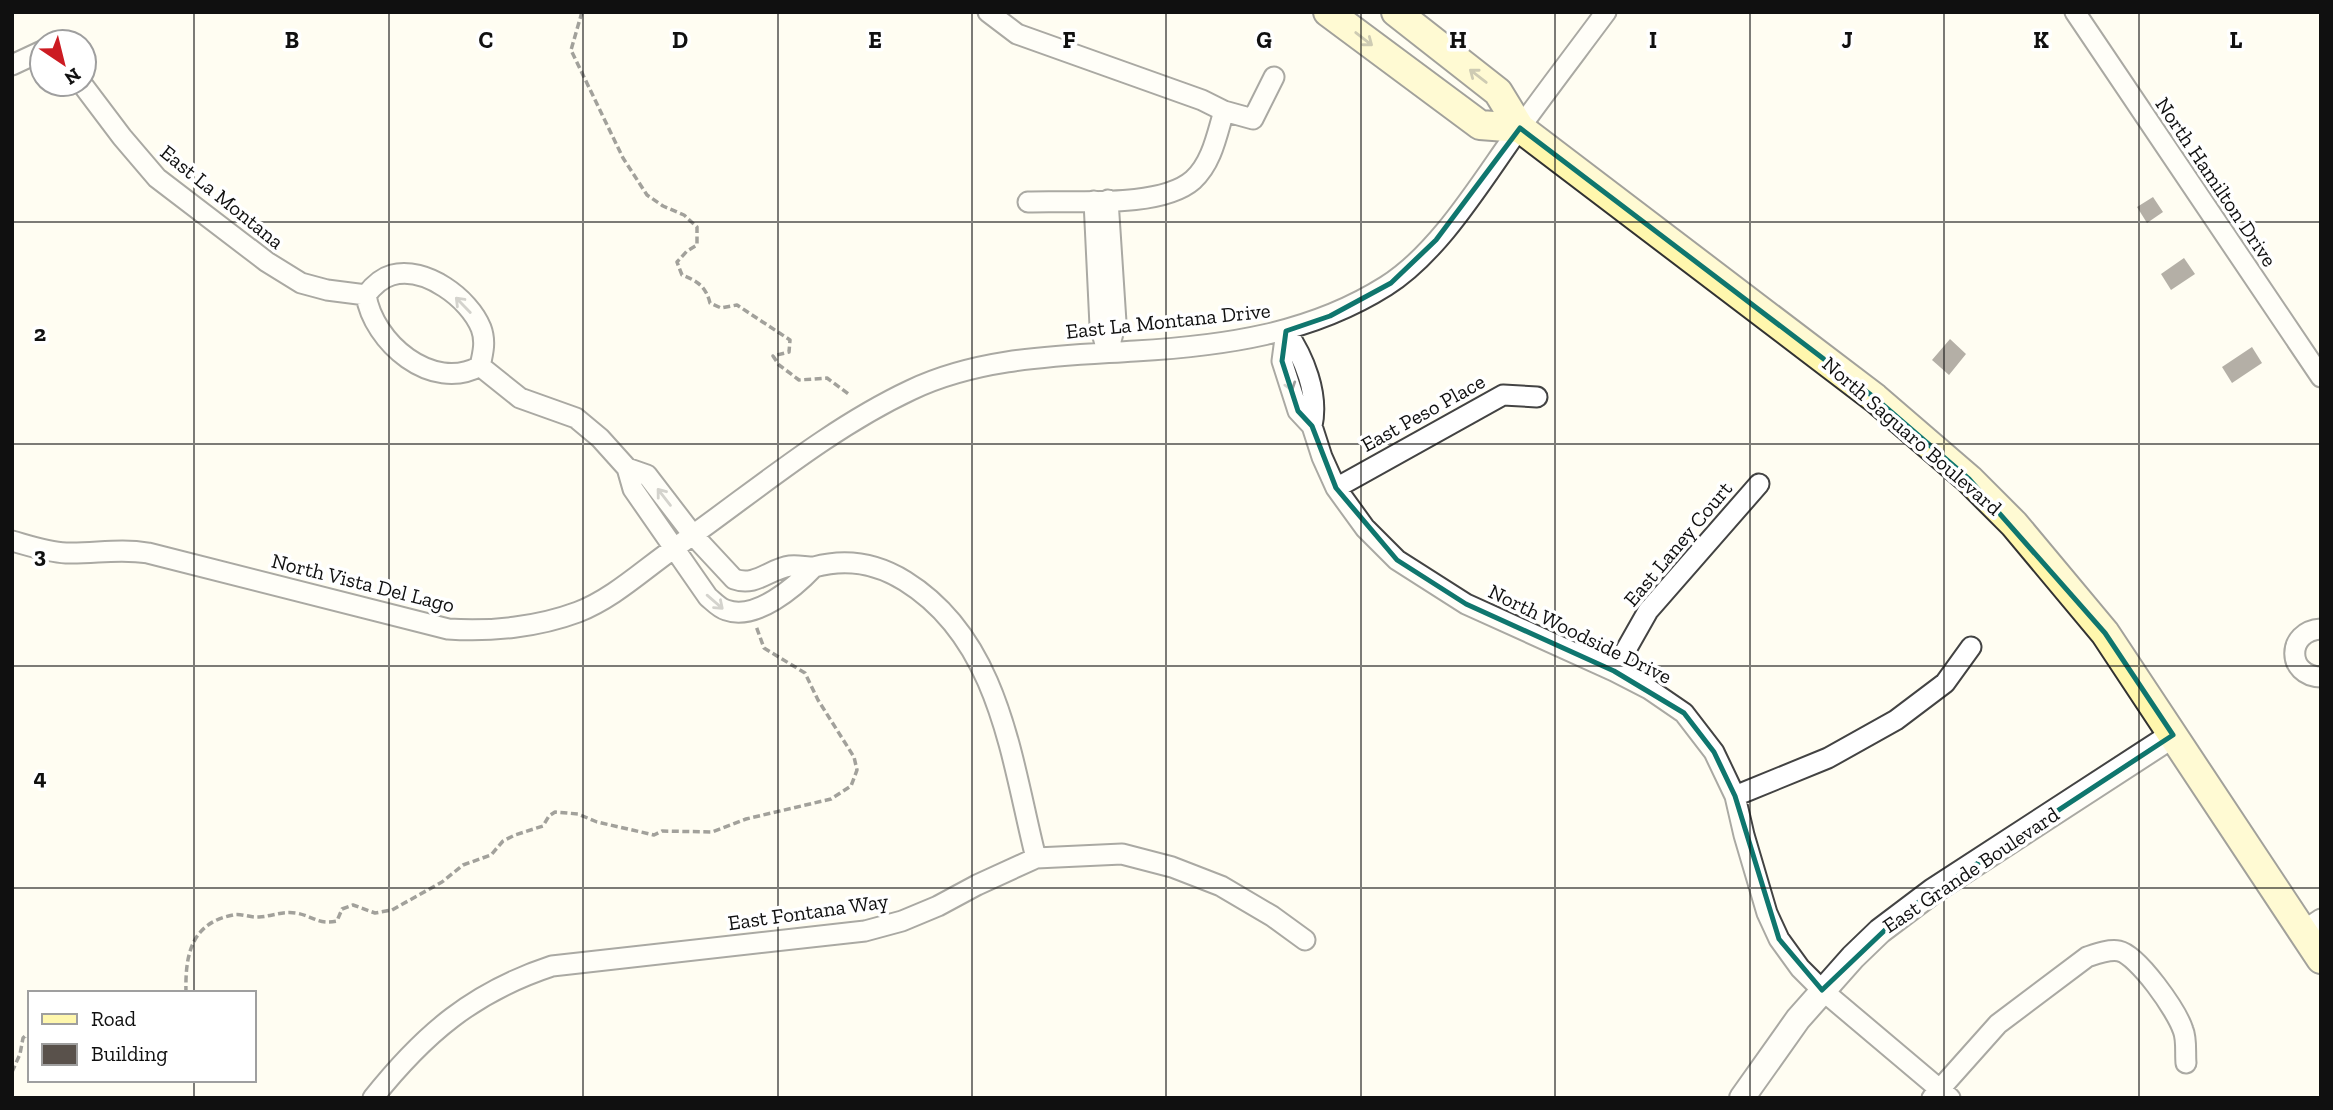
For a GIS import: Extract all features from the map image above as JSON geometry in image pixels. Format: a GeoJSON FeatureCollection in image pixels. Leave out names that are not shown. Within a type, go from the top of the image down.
{"type":"FeatureCollection","features":[{"type":"Feature","properties":{"kind":"main road"},"geometry":{"type":"LineString","coordinates":[[1328,12],[1480,125],[1520,128]]}},
{"type":"Feature","properties":{"kind":"main road","name":"North Saguaro Boulevard"},"geometry":{"type":"LineString","coordinates":[[1396,12],[1498,92],[1520,128],[1875,398],[1969,479],[2014,524],[2105,633],[2173,734],[2312,925],[2321,958]]}},
{"type":"Feature","properties":{"kind":"street"},"geometry":{"type":"LineString","coordinates":[[988,12],[1017,34],[1202,100],[1224,111],[1253,119],[1274,77]]}},
{"type":"Feature","properties":{"kind":"street","name":"East La Montana Drive"},"geometry":{"type":"LineString","coordinates":[[684,541],[804,454],[912,389],[980,367],[1044,357],[1245,340],[1286,331],[1330,316],[1391,283],[1444,230],[1468,201],[1606,12]]}},
{"type":"Feature","properties":{"kind":"street","name":"North Hamilton Drive"},"geometry":{"type":"LineString","coordinates":[[2075,12],[2321,377]]}},
{"type":"Feature","properties":{"kind":"street"},"geometry":{"type":"LineString","coordinates":[[12,65],[28,58]]}},
{"type":"Feature","properties":{"kind":"street","name":"East La Montana"},"geometry":{"type":"LineString","coordinates":[[92,98],[121,137],[157,178],[267,262],[301,283],[327,290],[366,295]]}},
{"type":"Feature","properties":{"kind":"street"},"geometry":{"type":"LineString","coordinates":[[1028,202],[1129,200],[1174,192],[1194,180],[1207,162],[1224,111]]}},
{"type":"Feature","properties":{"kind":"street"},"geometry":{"type":"LineString","coordinates":[[1101,200],[1116,322],[1108,352]]}},
{"type":"Feature","properties":{"kind":"street"},"geometry":{"type":"LineString","coordinates":[[398,274],[418,275],[438,283],[460,300],[477,320],[484,347],[480,366],[461,372],[440,372],[424,367],[403,355],[378,329],[366,295],[377,283],[398,274]]}},
{"type":"Feature","properties":{"kind":"street","name":"North Woodside Drive"},"geometry":{"type":"LineString","coordinates":[[1286,331],[1282,361],[1298,411],[1312,426],[1336,488],[1365,528],[1396,560],[1466,604],[1614,671],[1649,689],[1684,713],[1714,752],[1735,796],[1767,914],[1779,939],[1800,968],[1822,990],[1940,1095]]}},
{"type":"Feature","properties":{"kind":"street"},"geometry":{"type":"LineString","coordinates":[[480,366],[520,398],[576,418],[600,438],[627,468],[647,475],[684,541],[708,597],[724,610],[748,611],[796,586],[814,567]]}},
{"type":"Feature","properties":{"kind":"street","name":"East Peso Place"},"geometry":{"type":"LineString","coordinates":[[1336,488],[1503,395],[1536,397]]}},
{"type":"Feature","properties":{"kind":"street","name":"East Laney Court"},"geometry":{"type":"LineString","coordinates":[[1614,671],[1648,611],[1759,484]]}},
{"type":"Feature","properties":{"kind":"street","name":"North Vista Del Lago"},"geometry":{"type":"LineString","coordinates":[[12,541],[47,551],[67,553],[127,549],[148,553],[449,629],[468,631],[520,626],[580,611],[627,583],[684,541]]}},
{"type":"Feature","properties":{"kind":"street"},"geometry":{"type":"LineString","coordinates":[[684,541],[734,579],[743,582],[754,581],[788,566],[814,567],[833,562],[852,562],[885,569],[926,594],[957,626],[980,661],[996,699],[1036,858]]}},
{"type":"Feature","properties":{"kind":"street"},"geometry":{"type":"LineString","coordinates":[[743,582],[748,611]]}},
{"type":"Feature","properties":{"kind":"street"},"geometry":{"type":"LineString","coordinates":[[2320,681],[2302,671],[2294,656],[2295,648],[2303,634],[2321,629]]}},
{"type":"Feature","properties":{"kind":"street"},"geometry":{"type":"LineString","coordinates":[[1735,796],[1828,758],[1896,720],[1945,683],[1971,648]]}},
{"type":"Feature","properties":{"kind":"street","name":"East Grande Boulevard"},"geometry":{"type":"LineString","coordinates":[[1742,1098],[1822,990],[1853,957],[1905,911],[2173,734]]}},
{"type":"Feature","properties":{"kind":"street","name":"East Fontana Way"},"geometry":{"type":"LineString","coordinates":[[373,1098],[422,1041],[491,990],[522,976],[552,966],[865,931],[902,921],[938,906],[1036,858],[1122,854],[1172,867],[1222,886],[1272,916],[1305,940]]}},
{"type":"Feature","properties":{"kind":"street"},"geometry":{"type":"LineString","coordinates":[[1940,1095],[1998,1024],[2087,957],[2110,952],[2118,951],[2136,959],[2165,999],[2184,1031],[2186,1063]]}},
{"type":"Feature","properties":{"kind":"path"},"geometry":{"type":"LineString","coordinates":[[582,12],[571,50],[623,158],[647,195],[684,215],[697,228],[697,245],[677,262],[682,275],[695,280],[707,290],[710,303],[721,308],[737,305],[790,340],[789,352],[773,356],[779,365],[799,380],[827,378],[850,395]]}},
{"type":"Feature","properties":{"kind":"path"},"geometry":{"type":"LineString","coordinates":[[186,991],[185,970],[192,946],[198,932],[208,923],[235,914],[258,917],[280,912],[298,913],[324,924],[337,921],[342,909],[353,905],[375,914],[392,910],[442,882],[463,865],[491,855],[503,841],[543,827],[555,811],[578,814],[597,822],[654,835],[662,831],[712,832],[746,819],[831,799],[851,786],[857,770],[854,757],[818,700],[805,673],[764,648],[748,611]]}},
{"type":"Feature","properties":{"kind":"path"},"geometry":{"type":"LineString","coordinates":[[12,1072],[20,1055],[23,1038],[28,1036]]}},
{"type":"Feature","properties":{"kind":"highlighted area"},"geometry":{"type":"Polygon","coordinates":[[[1520,128],[1875,398],[1969,479],[2105,633],[2173,735],[1905,911],[1822,990],[1779,939],[1735,796],[1714,752],[1684,713],[1614,671],[1466,604],[1397,560],[1336,488],[1312,426],[1298,411],[1282,361],[1286,331],[1330,316],[1391,283],[1436,240],[1520,128]]]}},
{"type":"Feature","properties":{"kind":"building"},"geometry":{"type":"Polygon","coordinates":[[[2153,197],[2163,212],[2147,223],[2137,207],[2153,197]]]}},
{"type":"Feature","properties":{"kind":"building"},"geometry":{"type":"Polygon","coordinates":[[[2184,258],[2195,274],[2171,290],[2161,274],[2184,258]]]}},
{"type":"Feature","properties":{"kind":"building"},"geometry":{"type":"Polygon","coordinates":[[[1950,339],[1966,354],[1949,375],[1932,360],[1950,339]]]}},
{"type":"Feature","properties":{"kind":"building"},"geometry":{"type":"Polygon","coordinates":[[[2252,347],[2262,363],[2232,383],[2222,367],[2252,347]]]}}]}
